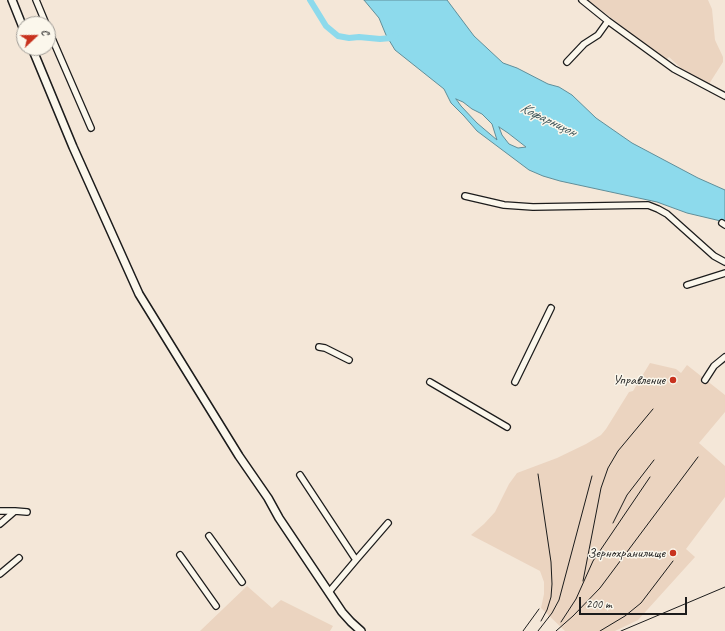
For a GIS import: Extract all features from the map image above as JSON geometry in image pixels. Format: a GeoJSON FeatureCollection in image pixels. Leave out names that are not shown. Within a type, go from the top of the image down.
{"type":"FeatureCollection","features":[{"type":"Feature","properties":{"kind":"main road"},"geometry":{"type":"LineString","coordinates":[[12,0],[18,16]]}},
{"type":"Feature","properties":{"kind":"main road"},"geometry":{"type":"LineString","coordinates":[[35,56],[73,147],[139,294],[239,456],[268,498],[279,518],[345,616],[361,631]]}},
{"type":"Feature","properties":{"kind":"street"},"geometry":{"type":"LineString","coordinates":[[36,0],[43,16]]}},
{"type":"Feature","properties":{"kind":"street"},"geometry":{"type":"LineString","coordinates":[[582,0],[608,21],[674,69],[725,96]]}},
{"type":"Feature","properties":{"kind":"street"},"geometry":{"type":"LineString","coordinates":[[567,62],[584,44],[598,35],[608,21]]}},
{"type":"Feature","properties":{"kind":"street"},"geometry":{"type":"LineString","coordinates":[[56,47],[91,128]]}},
{"type":"Feature","properties":{"kind":"street"},"geometry":{"type":"LineString","coordinates":[[465,196],[504,205],[533,207],[648,206],[667,214],[714,256],[725,262]]}},
{"type":"Feature","properties":{"kind":"street"},"geometry":{"type":"LineString","coordinates":[[687,285],[725,273]]}},
{"type":"Feature","properties":{"kind":"street"},"geometry":{"type":"LineString","coordinates":[[515,382],[551,308]]}},
{"type":"Feature","properties":{"kind":"street"},"geometry":{"type":"LineString","coordinates":[[319,347],[325,348],[349,360]]}},
{"type":"Feature","properties":{"kind":"street"},"geometry":{"type":"LineString","coordinates":[[705,380],[714,366],[725,357]]}},
{"type":"Feature","properties":{"kind":"street"},"geometry":{"type":"LineString","coordinates":[[430,382],[507,427]]}},
{"type":"Feature","properties":{"kind":"street"},"geometry":{"type":"LineString","coordinates":[[300,475],[356,560]]}},
{"type":"Feature","properties":{"kind":"street"},"geometry":{"type":"LineString","coordinates":[[0,511],[27,512]]}},
{"type":"Feature","properties":{"kind":"street"},"geometry":{"type":"LineString","coordinates":[[0,524],[15,511]]}},
{"type":"Feature","properties":{"kind":"street"},"geometry":{"type":"LineString","coordinates":[[329,592],[388,524]]}},
{"type":"Feature","properties":{"kind":"street"},"geometry":{"type":"LineString","coordinates":[[209,536],[242,582]]}},
{"type":"Feature","properties":{"kind":"street"},"geometry":{"type":"LineString","coordinates":[[180,555],[216,606]]}},
{"type":"Feature","properties":{"kind":"street"},"geometry":{"type":"LineString","coordinates":[[0,574],[19,558]]}},
{"type":"Feature","properties":{"kind":"shaded area"},"geometry":{"type":"Polygon","coordinates":[[[588,0],[708,0],[712,9],[715,40],[723,57],[723,62],[709,84],[682,69],[669,57],[666,60],[588,0]]]}},
{"type":"Feature","properties":{"kind":"shaded area"},"geometry":{"type":"Polygon","coordinates":[[[650,363],[676,369],[681,373],[687,365],[725,395],[725,412],[699,443],[725,466],[725,497],[686,549],[695,557],[638,620],[615,631],[565,631],[541,608],[544,594],[544,582],[540,571],[471,535],[495,512],[509,484],[517,473],[557,458],[601,435],[629,392],[633,391],[650,363]]]}},
{"type":"Feature","properties":{"kind":"shaded area"},"geometry":{"type":"Polygon","coordinates":[[[247,586],[272,608],[281,600],[333,626],[330,631],[200,631],[247,586]]]}},
{"type":"Feature","properties":{"kind":"water","name":"Кофарниҳон"},"geometry":{"type":"Polygon","coordinates":[[[364,0],[447,0],[474,36],[503,63],[517,68],[548,84],[559,87],[572,95],[596,118],[632,143],[698,178],[725,190],[725,222],[687,213],[657,202],[560,181],[529,170],[477,131],[451,103],[444,89],[395,50],[386,35],[379,18],[364,0]],[[456,99],[477,123],[497,140],[492,124],[482,114],[456,99]],[[499,127],[502,135],[509,144],[518,148],[526,147],[508,133],[499,127]]]}},
{"type":"Feature","properties":{"kind":"waterway"},"geometry":{"type":"LineString","coordinates":[[310,0],[326,26],[338,36],[349,38],[359,37],[380,39],[391,38],[395,35]]}},
{"type":"Feature","properties":{"kind":"railway"},"geometry":{"type":"LineString","coordinates":[[583,581],[601,488],[608,468],[618,451],[653,409]]}},
{"type":"Feature","properties":{"kind":"railway"},"geometry":{"type":"LineString","coordinates":[[556,631],[600,588],[698,457]]}},
{"type":"Feature","properties":{"kind":"railway"},"geometry":{"type":"LineString","coordinates":[[613,523],[627,495],[654,460]]}},
{"type":"Feature","properties":{"kind":"railway"},"geometry":{"type":"LineString","coordinates":[[538,474],[551,562],[552,584],[551,597],[547,610],[541,621]]}},
{"type":"Feature","properties":{"kind":"railway"},"geometry":{"type":"LineString","coordinates":[[538,631],[552,613],[559,600],[592,476]]}},
{"type":"Feature","properties":{"kind":"railway"},"geometry":{"type":"LineString","coordinates":[[561,622],[576,599],[593,561],[650,477]]}},
{"type":"Feature","properties":{"kind":"railway"},"geometry":{"type":"LineString","coordinates":[[600,631],[625,616],[641,603],[673,561]]}},
{"type":"Feature","properties":{"kind":"railway"},"geometry":{"type":"LineString","coordinates":[[621,631],[725,587]]}},
{"type":"Feature","properties":{"kind":"railway"},"geometry":{"type":"LineString","coordinates":[[523,631],[539,609]]}},
{"type":"Feature","properties":{"kind":"place","name":"Управление"},"geometry":{"type":"Point","coordinates":[673,380]}},
{"type":"Feature","properties":{"kind":"place","name":"Зернохранилище"},"geometry":{"type":"Point","coordinates":[673,553]}}]}
